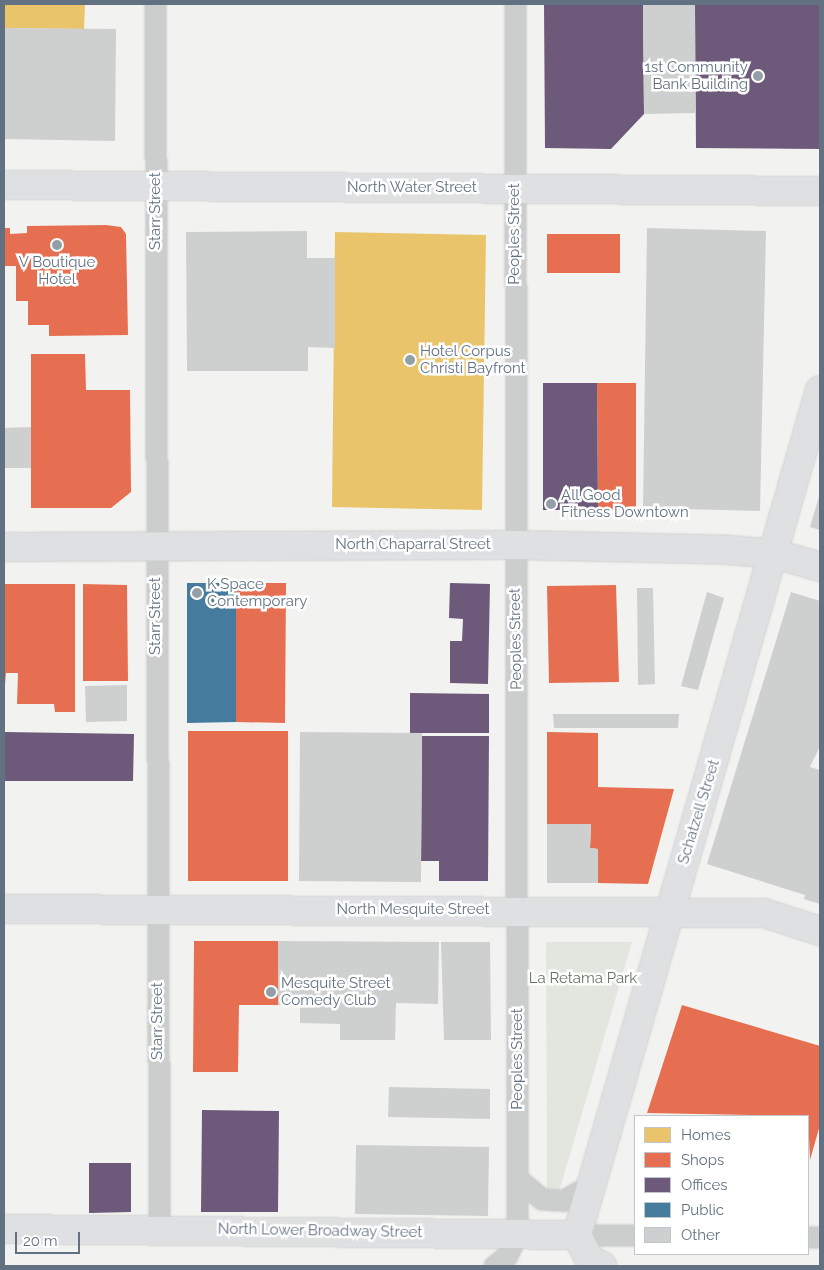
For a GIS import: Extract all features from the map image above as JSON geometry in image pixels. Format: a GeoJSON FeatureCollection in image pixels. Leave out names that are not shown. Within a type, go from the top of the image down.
{"type":"FeatureCollection","features":[{"type":"Feature","properties":{"kind":"street","name":"Starr Street"},"geometry":{"type":"LineString","coordinates":[[155,4],[159,1229]]}},
{"type":"Feature","properties":{"kind":"street","name":"Peoples Street"},"geometry":{"type":"LineString","coordinates":[[494,1266],[506,1258],[517,1234],[518,1179],[519,911],[515,545],[515,4]]}},
{"type":"Feature","properties":{"kind":"street","name":"North Water Street"},"geometry":{"type":"LineString","coordinates":[[4,185],[820,192]]}},
{"type":"Feature","properties":{"kind":"street","name":"Schatzell Street"},"geometry":{"type":"LineString","coordinates":[[577,1235],[669,911],[776,554],[820,390]]}},
{"type":"Feature","properties":{"kind":"street","name":"North Chaparral Street"},"geometry":{"type":"LineString","coordinates":[[4,547],[156,544],[515,545],[776,554],[820,567]]}},
{"type":"Feature","properties":{"kind":"street","name":"North Mesquite Street"},"geometry":{"type":"LineString","coordinates":[[4,909],[764,913],[820,931]]}},
{"type":"Feature","properties":{"kind":"street"},"geometry":{"type":"LineString","coordinates":[[518,1179],[542,1199],[564,1200],[590,1184]]}},
{"type":"Feature","properties":{"kind":"street","name":"North Lower Broadway Street"},"geometry":{"type":"LineString","coordinates":[[4,1229],[634,1235]]}},
{"type":"Feature","properties":{"kind":"street"},"geometry":{"type":"LineString","coordinates":[[577,1235],[589,1259],[602,1266]]}},
{"type":"Feature","properties":{"kind":"green space","name":"La Retama Park"},"geometry":{"type":"Polygon","coordinates":[[[546,942],[632,942],[559,1192],[547,1192],[546,942]]]}},
{"type":"Feature","properties":{"kind":"building: Homes"},"geometry":{"type":"Polygon","coordinates":[[[4,4],[85,4],[84,29],[4,28],[4,4]]]}},
{"type":"Feature","properties":{"kind":"building: Homes","name":"Hotel Corpus Christi Bayfront"},"geometry":{"type":"Polygon","coordinates":[[[335,232],[486,235],[482,510],[332,507],[335,232]]]}},
{"type":"Feature","properties":{"kind":"building: Shops"},"geometry":{"type":"Polygon","coordinates":[[[106,225],[121,227],[126,234],[128,335],[49,336],[49,325],[28,325],[28,301],[16,301],[16,266],[4,266],[4,228],[10,228],[10,234],[27,233],[27,226],[106,225]]]}},
{"type":"Feature","properties":{"kind":"building: Shops"},"geometry":{"type":"Polygon","coordinates":[[[547,234],[620,234],[620,273],[547,273],[547,234]]]}},
{"type":"Feature","properties":{"kind":"building: Shops"},"geometry":{"type":"Polygon","coordinates":[[[31,354],[85,354],[86,390],[130,390],[131,492],[111,508],[31,508],[31,354]]]}},
{"type":"Feature","properties":{"kind":"building: Shops"},"geometry":{"type":"Polygon","coordinates":[[[597,383],[636,383],[636,510],[598,510],[597,383]]]}},
{"type":"Feature","properties":{"kind":"building: Shops"},"geometry":{"type":"Polygon","coordinates":[[[236,583],[286,583],[285,723],[236,722],[236,583]]]}},
{"type":"Feature","properties":{"kind":"building: Shops"},"geometry":{"type":"Polygon","coordinates":[[[4,584],[75,584],[75,712],[55,712],[54,704],[17,704],[18,673],[6,673],[4,696],[4,584]]]}},
{"type":"Feature","properties":{"kind":"building: Shops"},"geometry":{"type":"Polygon","coordinates":[[[83,584],[127,585],[128,681],[83,681],[83,584]]]}},
{"type":"Feature","properties":{"kind":"building: Shops"},"geometry":{"type":"Polygon","coordinates":[[[616,585],[619,682],[549,683],[547,586],[616,585]]]}},
{"type":"Feature","properties":{"kind":"building: Shops"},"geometry":{"type":"Polygon","coordinates":[[[188,731],[288,731],[288,881],[188,881],[188,731]]]}},
{"type":"Feature","properties":{"kind":"building: Shops"},"geometry":{"type":"Polygon","coordinates":[[[547,732],[598,733],[598,787],[674,789],[648,884],[598,883],[598,849],[590,848],[591,824],[547,824],[547,732]]]}},
{"type":"Feature","properties":{"kind":"building: Shops"},"geometry":{"type":"Polygon","coordinates":[[[194,941],[278,941],[278,1005],[239,1005],[238,1072],[193,1072],[194,941]]]}},
{"type":"Feature","properties":{"kind":"building: Shops"},"geometry":{"type":"Polygon","coordinates":[[[682,1005],[820,1046],[820,1125],[810,1160],[809,1115],[647,1113],[682,1005]]]}},
{"type":"Feature","properties":{"kind":"building: Offices"},"geometry":{"type":"Polygon","coordinates":[[[544,4],[643,4],[644,114],[611,149],[545,148],[544,4]]]}},
{"type":"Feature","properties":{"kind":"building: Offices","name":"1st Community Bank Building"},"geometry":{"type":"Polygon","coordinates":[[[695,4],[820,4],[820,149],[696,148],[695,4]]]}},
{"type":"Feature","properties":{"kind":"building: Offices"},"geometry":{"type":"Polygon","coordinates":[[[543,383],[597,383],[598,510],[543,510],[543,383]]]}},
{"type":"Feature","properties":{"kind":"building: Offices"},"geometry":{"type":"Polygon","coordinates":[[[450,583],[490,584],[488,684],[450,683],[450,641],[462,641],[463,619],[449,618],[450,583]]]}},
{"type":"Feature","properties":{"kind":"building: Offices"},"geometry":{"type":"Polygon","coordinates":[[[410,693],[489,694],[489,733],[410,733],[410,693]]]}},
{"type":"Feature","properties":{"kind":"building: Offices"},"geometry":{"type":"Polygon","coordinates":[[[4,732],[134,734],[133,781],[4,781],[4,732]]]}},
{"type":"Feature","properties":{"kind":"building: Offices"},"geometry":{"type":"Polygon","coordinates":[[[422,736],[489,736],[488,881],[439,881],[439,861],[421,861],[422,736]]]}},
{"type":"Feature","properties":{"kind":"building: Offices"},"geometry":{"type":"Polygon","coordinates":[[[202,1110],[279,1111],[278,1212],[201,1212],[202,1110]]]}},
{"type":"Feature","properties":{"kind":"building: Offices"},"geometry":{"type":"Polygon","coordinates":[[[89,1163],[131,1163],[131,1212],[89,1213],[89,1163]]]}},
{"type":"Feature","properties":{"kind":"building: Public"},"geometry":{"type":"Polygon","coordinates":[[[187,583],[236,583],[236,722],[187,723],[187,583]]]}},
{"type":"Feature","properties":{"kind":"building: Other"},"geometry":{"type":"Polygon","coordinates":[[[643,4],[695,4],[695,113],[644,114],[643,4]]]}},
{"type":"Feature","properties":{"kind":"building: Other"},"geometry":{"type":"Polygon","coordinates":[[[4,28],[116,29],[115,141],[4,139],[4,28]]]}},
{"type":"Feature","properties":{"kind":"building: Other"},"geometry":{"type":"Polygon","coordinates":[[[647,228],[766,231],[760,511],[643,508],[647,228]]]}},
{"type":"Feature","properties":{"kind":"building: Other"},"geometry":{"type":"Polygon","coordinates":[[[307,231],[307,258],[335,258],[335,348],[308,347],[308,371],[187,371],[186,232],[307,231]]]}},
{"type":"Feature","properties":{"kind":"building: Other"},"geometry":{"type":"Polygon","coordinates":[[[31,427],[31,468],[4,468],[4,428],[31,427]]]}},
{"type":"Feature","properties":{"kind":"building: Other"},"geometry":{"type":"Polygon","coordinates":[[[820,493],[820,530],[810,527],[820,493]]]}},
{"type":"Feature","properties":{"kind":"building: Other"},"geometry":{"type":"Polygon","coordinates":[[[637,588],[653,588],[655,684],[638,685],[637,588]]]}},
{"type":"Feature","properties":{"kind":"building: Other"},"geometry":{"type":"Polygon","coordinates":[[[707,592],[724,598],[698,690],[681,686],[707,592]]]}},
{"type":"Feature","properties":{"kind":"building: Other"},"geometry":{"type":"Polygon","coordinates":[[[791,592],[820,601],[820,746],[810,767],[820,770],[820,904],[804,899],[805,895],[707,864],[791,592]]]}},
{"type":"Feature","properties":{"kind":"building: Other"},"geometry":{"type":"Polygon","coordinates":[[[127,685],[127,721],[86,722],[85,686],[127,685]]]}},
{"type":"Feature","properties":{"kind":"building: Other"},"geometry":{"type":"Polygon","coordinates":[[[553,714],[679,714],[678,728],[554,728],[553,714]]]}},
{"type":"Feature","properties":{"kind":"building: Other"},"geometry":{"type":"Polygon","coordinates":[[[300,732],[422,733],[421,882],[299,881],[300,732]]]}},
{"type":"Feature","properties":{"kind":"building: Other"},"geometry":{"type":"Polygon","coordinates":[[[547,824],[591,824],[590,848],[598,849],[598,883],[547,883],[547,824]]]}},
{"type":"Feature","properties":{"kind":"building: Other"},"geometry":{"type":"Polygon","coordinates":[[[278,941],[439,942],[438,1004],[396,1003],[395,1040],[340,1040],[340,1024],[300,1023],[300,1005],[278,1005],[278,941]]]}},
{"type":"Feature","properties":{"kind":"building: Other"},"geometry":{"type":"Polygon","coordinates":[[[441,942],[490,942],[491,1040],[444,1040],[441,942]]]}},
{"type":"Feature","properties":{"kind":"building: Other"},"geometry":{"type":"Polygon","coordinates":[[[389,1087],[490,1089],[490,1119],[388,1117],[389,1087]]]}},
{"type":"Feature","properties":{"kind":"building: Other"},"geometry":{"type":"Polygon","coordinates":[[[356,1145],[489,1147],[488,1216],[355,1214],[356,1145]]]}},
{"type":"Feature","properties":{"kind":"place","name":"1st Community Bank Building"},"geometry":{"type":"Point","coordinates":[758,76]}},
{"type":"Feature","properties":{"kind":"place","name":"V Boutique Hotel"},"geometry":{"type":"Point","coordinates":[57,245]}},
{"type":"Feature","properties":{"kind":"place","name":"Hotel Corpus Christi Bayfront"},"geometry":{"type":"Point","coordinates":[410,360]}},
{"type":"Feature","properties":{"kind":"place","name":"All Good Fitness Downtown"},"geometry":{"type":"Point","coordinates":[551,504]}},
{"type":"Feature","properties":{"kind":"place","name":"K Space Contemporary"},"geometry":{"type":"Point","coordinates":[197,593]}},
{"type":"Feature","properties":{"kind":"place","name":"Mesquite Street Comedy Club"},"geometry":{"type":"Point","coordinates":[271,992]}}]}
